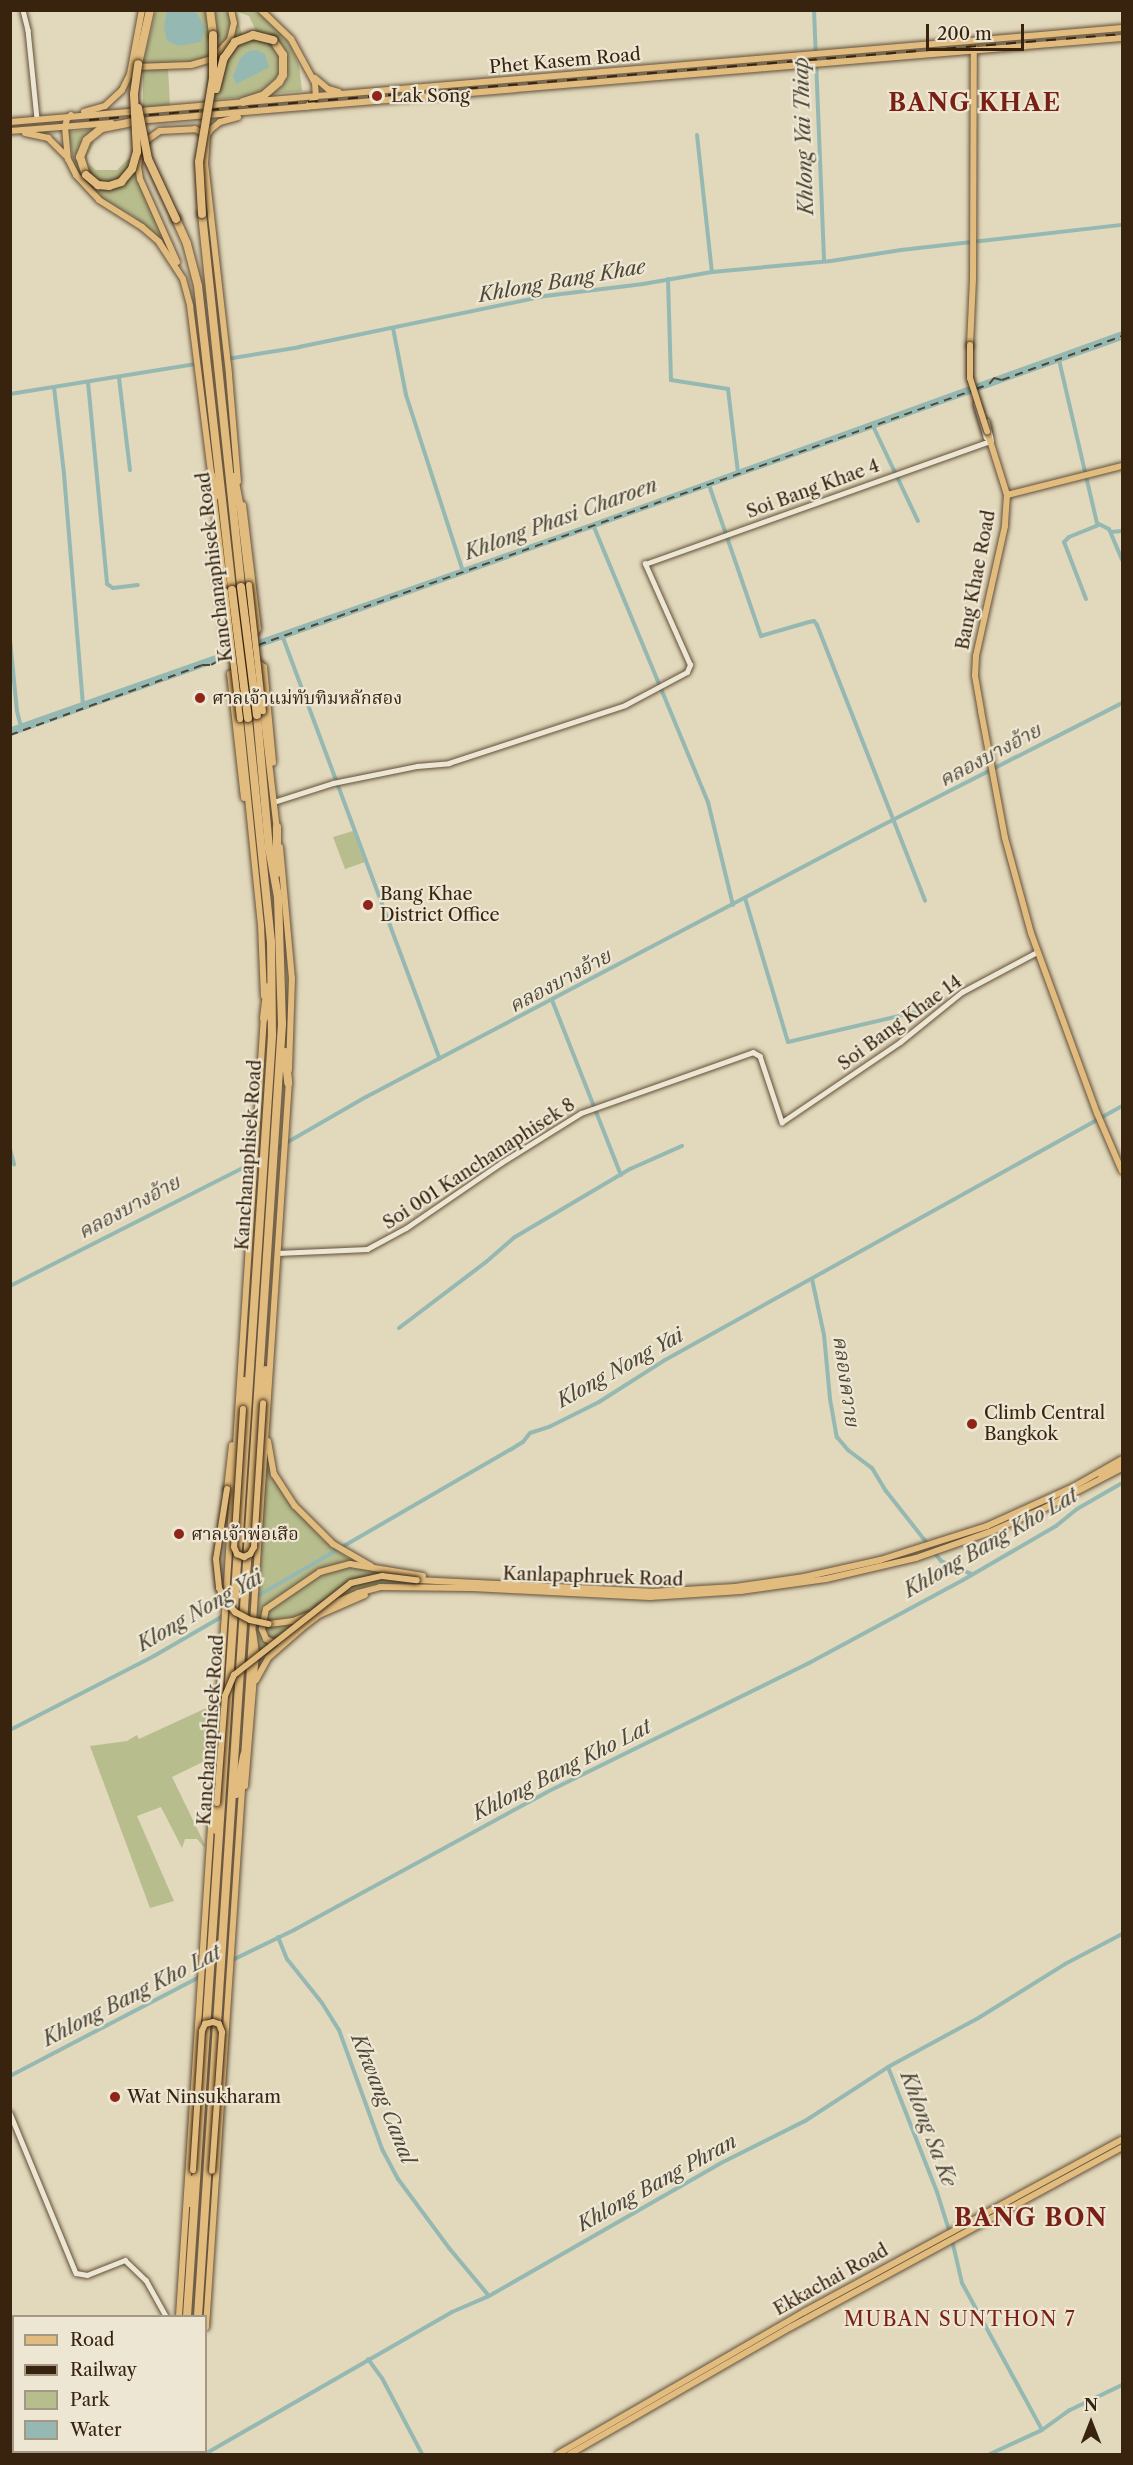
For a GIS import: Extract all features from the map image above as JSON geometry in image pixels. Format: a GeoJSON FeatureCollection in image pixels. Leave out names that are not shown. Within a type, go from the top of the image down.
{"type":"FeatureCollection","features":[{"type":"Feature","properties":{"kind":"highway","name":"Kanchanaphisek Road"},"geometry":{"type":"LineString","coordinates":[[150,10],[134,66],[138,108],[145,146],[154,176],[176,219],[195,270],[206,345],[228,590],[272,962],[272,1035],[266,1137],[187,2315]]}},
{"type":"Feature","properties":{"kind":"highway","name":"Kanchanaphisek Road"},"geometry":{"type":"LineString","coordinates":[[198,2315],[282,1024],[278,897],[269,848],[260,713],[225,434],[202,214],[199,162],[206,132],[213,78],[213,35],[210,10]]}},
{"type":"Feature","properties":{"kind":"highway"},"geometry":{"type":"LineString","coordinates":[[206,132],[222,64],[231,47],[241,38],[253,35],[273,40],[283,55],[283,75],[279,82],[264,94],[243,102]]}},
{"type":"Feature","properties":{"kind":"highway"},"geometry":{"type":"LineString","coordinates":[[132,122],[102,128],[87,140],[80,157],[86,175],[98,185],[109,186],[121,182],[132,169],[137,152],[134,66]]}},
{"type":"Feature","properties":{"kind":"highway"},"geometry":{"type":"LineString","coordinates":[[225,434],[239,503]]}},
{"type":"Feature","properties":{"kind":"highway"},"geometry":{"type":"LineString","coordinates":[[211,475],[223,519]]}},
{"type":"Feature","properties":{"kind":"highway"},"geometry":{"type":"LineString","coordinates":[[277,827],[278,897]]}},
{"type":"Feature","properties":{"kind":"highway"},"geometry":{"type":"LineString","coordinates":[[264,1018],[272,962]]}},
{"type":"Feature","properties":{"kind":"highway"},"geometry":{"type":"LineString","coordinates":[[282,1024],[288,1083]]}},
{"type":"Feature","properties":{"kind":"highway"},"geometry":{"type":"LineString","coordinates":[[229,1827],[244,1755]]}},
{"type":"Feature","properties":{"kind":"main road"},"geometry":{"type":"LineString","coordinates":[[68,159],[64,127],[69,116],[98,109],[112,102],[123,90],[134,66],[142,10]]}},
{"type":"Feature","properties":{"kind":"main road"},"geometry":{"type":"LineString","coordinates":[[134,66],[191,65],[212,59],[230,40],[234,22],[231,10]]}},
{"type":"Feature","properties":{"kind":"main road"},"geometry":{"type":"LineString","coordinates":[[261,10],[291,39],[316,85],[316,96],[307,107]]}},
{"type":"Feature","properties":{"kind":"main road","name":"Phet Kasem Road"},"geometry":{"type":"LineString","coordinates":[[10,122],[1122,28]]}},
{"type":"Feature","properties":{"kind":"main road","name":"Phet Kasem Road"},"geometry":{"type":"LineString","coordinates":[[10,132],[1122,38]]}},
{"type":"Feature","properties":{"kind":"main road"},"geometry":{"type":"LineString","coordinates":[[963,42],[970,44],[975,50]]}},
{"type":"Feature","properties":{"kind":"main road","name":"Bang Khae Road"},"geometry":{"type":"LineString","coordinates":[[975,50],[970,378],[1007,495],[1006,520],[975,666],[1005,838],[1037,952],[1096,1113],[1122,1171]]}},
{"type":"Feature","properties":{"kind":"main road"},"geometry":{"type":"LineString","coordinates":[[304,62],[328,89],[356,93]]}},
{"type":"Feature","properties":{"kind":"main road"},"geometry":{"type":"LineString","coordinates":[[688,65],[688,74]]}},
{"type":"Feature","properties":{"kind":"main road"},"geometry":{"type":"LineString","coordinates":[[700,65],[700,73]]}},
{"type":"Feature","properties":{"kind":"main road"},"geometry":{"type":"LineString","coordinates":[[206,132],[220,122],[262,112]]}},
{"type":"Feature","properties":{"kind":"main road"},"geometry":{"type":"LineString","coordinates":[[110,114],[105,115],[103,119],[111,123]]}},
{"type":"Feature","properties":{"kind":"main road"},"geometry":{"type":"LineString","coordinates":[[49,118],[54,128]]}},
{"type":"Feature","properties":{"kind":"main road"},"geometry":{"type":"LineString","coordinates":[[184,118],[185,128]]}},
{"type":"Feature","properties":{"kind":"main road"},"geometry":{"type":"LineString","coordinates":[[206,132],[185,128],[160,131],[142,146],[138,167],[183,279],[190,306],[214,502],[228,590]]}},
{"type":"Feature","properties":{"kind":"main road"},"geometry":{"type":"LineString","coordinates":[[10,132],[48,138],[60,148],[90,192],[159,242],[183,279]]}},
{"type":"Feature","properties":{"kind":"main road"},"geometry":{"type":"LineString","coordinates":[[206,132],[206,171],[226,343],[245,586]]}},
{"type":"Feature","properties":{"kind":"main road"},"geometry":{"type":"LineString","coordinates":[[1007,495],[1122,466]]}},
{"type":"Feature","properties":{"kind":"main road"},"geometry":{"type":"LineString","coordinates":[[214,502],[215,538],[225,637],[233,641],[255,633],[258,629],[247,522],[238,484]]}},
{"type":"Feature","properties":{"kind":"main road"},"geometry":{"type":"LineString","coordinates":[[249,816],[244,797],[230,674],[258,663],[264,667],[268,699],[274,802]]}},
{"type":"Feature","properties":{"kind":"main road"},"geometry":{"type":"LineString","coordinates":[[244,718],[249,816],[261,925],[264,1018],[243,1350],[234,1547],[237,1554],[244,1557],[250,1554],[254,1547],[263,1403],[277,1253],[292,978],[274,802],[260,713]]}},
{"type":"Feature","properties":{"kind":"main road"},"geometry":{"type":"LineString","coordinates":[[207,2315],[267,1414],[269,1353]]}},
{"type":"Feature","properties":{"kind":"main road"},"geometry":{"type":"LineString","coordinates":[[241,1411],[216,1571],[219,1588],[230,1606],[250,1620],[280,1624],[299,1619],[358,1593],[383,1587]]}},
{"type":"Feature","properties":{"kind":"main road"},"geometry":{"type":"LineString","coordinates":[[179,2315],[226,1596],[241,1411]]}},
{"type":"Feature","properties":{"kind":"main road"},"geometry":{"type":"LineString","coordinates":[[267,1414],[270,1459],[277,1480],[295,1506],[333,1544],[383,1570]]}},
{"type":"Feature","properties":{"kind":"main road","name":"Kanlapaphruek Road"},"geometry":{"type":"LineString","coordinates":[[383,1587],[467,1588],[624,1597],[687,1596],[756,1590],[817,1581],[933,1549],[1011,1524],[1073,1491],[1122,1461]]}},
{"type":"Feature","properties":{"kind":"main road","name":"Kanlapaphruek Road"},"geometry":{"type":"LineString","coordinates":[[1073,1491],[1122,1470]]}},
{"type":"Feature","properties":{"kind":"main road","name":"Kanlapaphruek Road"},"geometry":{"type":"LineString","coordinates":[[456,1581],[615,1591],[689,1590],[815,1575],[933,1549]]}},
{"type":"Feature","properties":{"kind":"main road"},"geometry":{"type":"LineString","coordinates":[[288,1639],[269,1641],[262,1633],[266,1609],[270,1603],[320,1572],[350,1564],[456,1581]]}},
{"type":"Feature","properties":{"kind":"main road"},"geometry":{"type":"LineString","coordinates":[[219,1852],[216,1822],[225,1696],[234,1675],[351,1583],[382,1576],[456,1581]]}},
{"type":"Feature","properties":{"kind":"main road"},"geometry":{"type":"LineString","coordinates":[[253,1689],[262,1666],[288,1639],[319,1615],[383,1587]]}},
{"type":"Feature","properties":{"kind":"main road"},"geometry":{"type":"LineString","coordinates":[[241,1802],[248,1771],[256,1641],[252,1629]]}},
{"type":"Feature","properties":{"kind":"main road"},"geometry":{"type":"LineString","coordinates":[[209,1852],[216,1822]]}},
{"type":"Feature","properties":{"kind":"main road"},"geometry":{"type":"LineString","coordinates":[[185,2222],[193,2170],[202,2031],[206,2024],[213,2022],[219,2024],[222,2032],[212,2171],[213,2216]]}},
{"type":"Feature","properties":{"kind":"main road","name":"Ekkachai Road"},"geometry":{"type":"LineString","coordinates":[[558,2454],[765,2334],[1055,2180],[1122,2139]]}},
{"type":"Feature","properties":{"kind":"main road","name":"Ekkachai Road"},"geometry":{"type":"LineString","coordinates":[[1071,2171],[1122,2147]]}},
{"type":"Feature","properties":{"kind":"main road","name":"Ekkachai Road"},"geometry":{"type":"LineString","coordinates":[[570,2454],[946,2238]]}},
{"type":"Feature","properties":{"kind":"street"},"geometry":{"type":"LineString","coordinates":[[23,10],[27,24],[38,120]]}},
{"type":"Feature","properties":{"kind":"street"},"geometry":{"type":"LineString","coordinates":[[979,403],[991,432],[990,441],[986,437],[975,407],[979,403]]}},
{"type":"Feature","properties":{"kind":"street","name":"Soi Bang Khae 4"},"geometry":{"type":"LineString","coordinates":[[274,802],[333,783],[414,767],[449,763],[624,705],[687,672],[689,662],[645,564],[892,474],[990,441]]}},
{"type":"Feature","properties":{"kind":"street","name":"Soi Bang Khae 14"},"geometry":{"type":"LineString","coordinates":[[782,1122],[900,1042],[966,989],[1037,952]]}},
{"type":"Feature","properties":{"kind":"street","name":"Soi 001 Kanchanaphisek 8"},"geometry":{"type":"LineString","coordinates":[[277,1253],[367,1249],[406,1228],[501,1163],[581,1113],[753,1052],[760,1056],[782,1122]]}},
{"type":"Feature","properties":{"kind":"street"},"geometry":{"type":"LineString","coordinates":[[10,2113],[76,2273],[87,2275],[125,2260],[146,2280],[165,2315]]}},
{"type":"Feature","properties":{"kind":"green space"},"geometry":{"type":"Polygon","coordinates":[[[156,11],[229,11],[231,22],[228,38],[209,58],[191,62],[143,64],[156,11]]]}},
{"type":"Feature","properties":{"kind":"green space"},"geometry":{"type":"Polygon","coordinates":[[[235,11],[256,11],[280,33],[290,45],[299,65],[302,91],[269,94],[286,71],[287,64],[285,54],[273,36],[265,33],[262,38],[270,41],[280,55],[279,77],[263,92],[248,97],[205,100],[208,64],[221,56],[235,37],[236,14],[242,34],[256,31],[249,16],[235,11]]]}},
{"type":"Feature","properties":{"kind":"green space"},"geometry":{"type":"Polygon","coordinates":[[[168,68],[170,106],[143,108],[143,70],[168,68]]]}},
{"type":"Feature","properties":{"kind":"green space"},"geometry":{"type":"Polygon","coordinates":[[[93,129],[79,163],[80,171],[85,177],[87,173],[83,160],[92,141],[94,143],[87,156],[88,163],[96,170],[117,170],[128,159],[137,161],[137,169],[167,246],[134,217],[99,197],[74,165],[68,132],[93,129]]]}},
{"type":"Feature","properties":{"kind":"green space"},"geometry":{"type":"Polygon","coordinates":[[[353,831],[365,862],[345,869],[333,837],[353,831]]]}},
{"type":"Feature","properties":{"kind":"green space"},"geometry":{"type":"Polygon","coordinates":[[[267,1459],[284,1496],[323,1540],[348,1558],[378,1572],[415,1582],[372,1585],[335,1600],[274,1647],[257,1670],[256,1627],[267,1459]]]}},
{"type":"Feature","properties":{"kind":"green space"},"geometry":{"type":"Polygon","coordinates":[[[215,1704],[211,1758],[172,1777],[204,1847],[197,1839],[185,1839],[182,1848],[161,1807],[137,1816],[174,1901],[150,1908],[90,1746],[127,1741],[137,1735],[139,1739],[215,1704]]]}},
{"type":"Feature","properties":{"kind":"water"},"geometry":{"type":"Polygon","coordinates":[[[167,10],[194,11],[205,28],[201,42],[179,46],[167,41],[164,27],[167,10]]]}},
{"type":"Feature","properties":{"kind":"water"},"geometry":{"type":"Polygon","coordinates":[[[257,50],[265,54],[269,67],[237,84],[233,77],[240,58],[249,51],[257,50]]]}},
{"type":"Feature","properties":{"kind":"water"},"geometry":{"type":"Polygon","coordinates":[[[1122,331],[1122,340],[11,736],[11,727],[591,523],[1122,331]]]}},
{"type":"Feature","properties":{"kind":"waterway","name":"Khlong Yai Thiap"},"geometry":{"type":"LineString","coordinates":[[814,10],[824,261]]}},
{"type":"Feature","properties":{"kind":"waterway"},"geometry":{"type":"LineString","coordinates":[[697,135],[712,272]]}},
{"type":"Feature","properties":{"kind":"waterway","name":"Khlong Bang Khae"},"geometry":{"type":"LineString","coordinates":[[10,394],[299,347],[545,296],[643,284],[712,272],[831,261],[901,250],[1122,225]]}},
{"type":"Feature","properties":{"kind":"waterway"},"geometry":{"type":"LineString","coordinates":[[668,279],[671,380],[728,389],[738,473]]}},
{"type":"Feature","properties":{"kind":"waterway","name":"Khlong Phasi Charoen"},"geometry":{"type":"LineString","coordinates":[[393,328],[406,395],[463,572]]}},
{"type":"Feature","properties":{"kind":"waterway"},"geometry":{"type":"LineString","coordinates":[[1059,360],[1097,523],[1109,529],[1122,559]]}},
{"type":"Feature","properties":{"kind":"waterway"},"geometry":{"type":"LineString","coordinates":[[119,378],[130,470]]}},
{"type":"Feature","properties":{"kind":"waterway"},"geometry":{"type":"LineString","coordinates":[[88,382],[107,584],[113,588],[138,585]]}},
{"type":"Feature","properties":{"kind":"waterway"},"geometry":{"type":"LineString","coordinates":[[54,387],[64,474],[83,705]]}},
{"type":"Feature","properties":{"kind":"waterway"},"geometry":{"type":"LineString","coordinates":[[873,426],[918,521]]}},
{"type":"Feature","properties":{"kind":"waterway"},"geometry":{"type":"LineString","coordinates":[[709,485],[761,636],[814,621],[817,625],[925,901]]}},
{"type":"Feature","properties":{"kind":"waterway"},"geometry":{"type":"LineString","coordinates":[[1086,599],[1064,542],[1069,537],[1098,525]]}},
{"type":"Feature","properties":{"kind":"waterway","name":"Khlong Phasi Charoen"},"geometry":{"type":"LineString","coordinates":[[594,527],[708,802],[733,905]]}},
{"type":"Feature","properties":{"kind":"waterway"},"geometry":{"type":"LineString","coordinates":[[1111,532],[1122,531]]}},
{"type":"Feature","properties":{"kind":"waterway"},"geometry":{"type":"LineString","coordinates":[[282,635],[440,1059]]}},
{"type":"Feature","properties":{"kind":"waterway"},"geometry":{"type":"LineString","coordinates":[[10,640],[17,711],[21,727]]}},
{"type":"Feature","properties":{"kind":"waterway","name":"คลองบางอ้าย"},"geometry":{"type":"LineString","coordinates":[[10,1286],[248,1165],[366,1097],[873,830],[1122,703]]}},
{"type":"Feature","properties":{"kind":"waterway"},"geometry":{"type":"LineString","coordinates":[[745,898],[788,1042],[920,1011]]}},
{"type":"Feature","properties":{"kind":"waterway"},"geometry":{"type":"LineString","coordinates":[[552,1000],[621,1175]]}},
{"type":"Feature","properties":{"kind":"waterway","name":"Klong Nong Yai"},"geometry":{"type":"LineString","coordinates":[[10,1730],[154,1656],[510,1450],[523,1442],[530,1433],[549,1427],[599,1402],[665,1360],[1122,1106]]}},
{"type":"Feature","properties":{"kind":"waterway"},"geometry":{"type":"LineString","coordinates":[[399,1328],[515,1237],[630,1169],[682,1146]]}},
{"type":"Feature","properties":{"kind":"waterway"},"geometry":{"type":"LineString","coordinates":[[10,1149],[14,1164]]}},
{"type":"Feature","properties":{"kind":"waterway","name":"คลองควาย"},"geometry":{"type":"LineString","coordinates":[[812,1279],[824,1335],[830,1399],[837,1437],[848,1450],[872,1468],[886,1491],[941,1561],[972,1574]]}},
{"type":"Feature","properties":{"kind":"waterway","name":"Khlong Bang Kho Lat"},"geometry":{"type":"LineString","coordinates":[[210,1971],[294,1930],[547,1792],[809,1663],[963,1580],[1056,1526],[1077,1509],[1122,1483]]}},
{"type":"Feature","properties":{"kind":"waterway","name":"Khlong Bang Phran"},"geometry":{"type":"LineString","coordinates":[[207,2453],[452,2312],[489,2296],[721,2163],[805,2121],[888,2067],[980,2017],[1065,1964],[1122,1934]]}},
{"type":"Feature","properties":{"kind":"waterway","name":"Khwang Canal"},"geometry":{"type":"LineString","coordinates":[[278,1937],[287,1959],[322,2003],[339,2030],[382,2149],[398,2179],[449,2248],[489,2296]]}},
{"type":"Feature","properties":{"kind":"waterway","name":"Khlong Bang Kho Lat"},"geometry":{"type":"LineString","coordinates":[[10,2076],[201,1976]]}},
{"type":"Feature","properties":{"kind":"waterway","name":"Khlong Sa Ke"},"geometry":{"type":"LineString","coordinates":[[888,2067],[937,2192],[962,2283],[1042,2430]]}},
{"type":"Feature","properties":{"kind":"waterway"},"geometry":{"type":"LineString","coordinates":[[368,2359],[382,2378],[422,2454]]}},
{"type":"Feature","properties":{"kind":"waterway"},"geometry":{"type":"LineString","coordinates":[[990,2454],[1042,2430],[1070,2410],[1122,2385]]}},
{"type":"Feature","properties":{"kind":"ferry route"},"geometry":{"type":"LineString","coordinates":[[976,389],[989,384],[994,378],[1002,380],[1122,336]]}},
{"type":"Feature","properties":{"kind":"ferry route"},"geometry":{"type":"LineString","coordinates":[[258,645],[971,391]]}},
{"type":"Feature","properties":{"kind":"ferry route"},"geometry":{"type":"LineString","coordinates":[[10,735],[202,665],[211,665],[231,654]]}},
{"type":"Feature","properties":{"kind":"railway"},"geometry":{"type":"LineString","coordinates":[[89,120],[1122,34]]}},
{"type":"Feature","properties":{"kind":"place","name":"Lak Song"},"geometry":{"type":"Point","coordinates":[377,96]}},
{"type":"Feature","properties":{"kind":"place","name":"ศาลเจ้าแม่ทับทิมหลักสอง"},"geometry":{"type":"Point","coordinates":[200,698]}},
{"type":"Feature","properties":{"kind":"place","name":"Bang Khae District Office"},"geometry":{"type":"Point","coordinates":[368,905]}},
{"type":"Feature","properties":{"kind":"place","name":"Climb Central Bangkok"},"geometry":{"type":"Point","coordinates":[972,1424]}},
{"type":"Feature","properties":{"kind":"place","name":"ศาลเจ้าพ่อเสือ"},"geometry":{"type":"Point","coordinates":[179,1534]}},
{"type":"Feature","properties":{"kind":"place","name":"Wat Ninsukharam"},"geometry":{"type":"Point","coordinates":[115,2097]}},
{"type":"Feature","properties":{"kind":"district","name":"BANG KHAE"},"geometry":{"type":"Point","coordinates":[975,103]}},
{"type":"Feature","properties":{"kind":"district","name":"BANG BON"},"geometry":{"type":"Point","coordinates":[1031,2218]}},
{"type":"Feature","properties":{"kind":"district","name":"MUBAN SUNTHON 7"},"geometry":{"type":"Point","coordinates":[960,2319]}}]}
